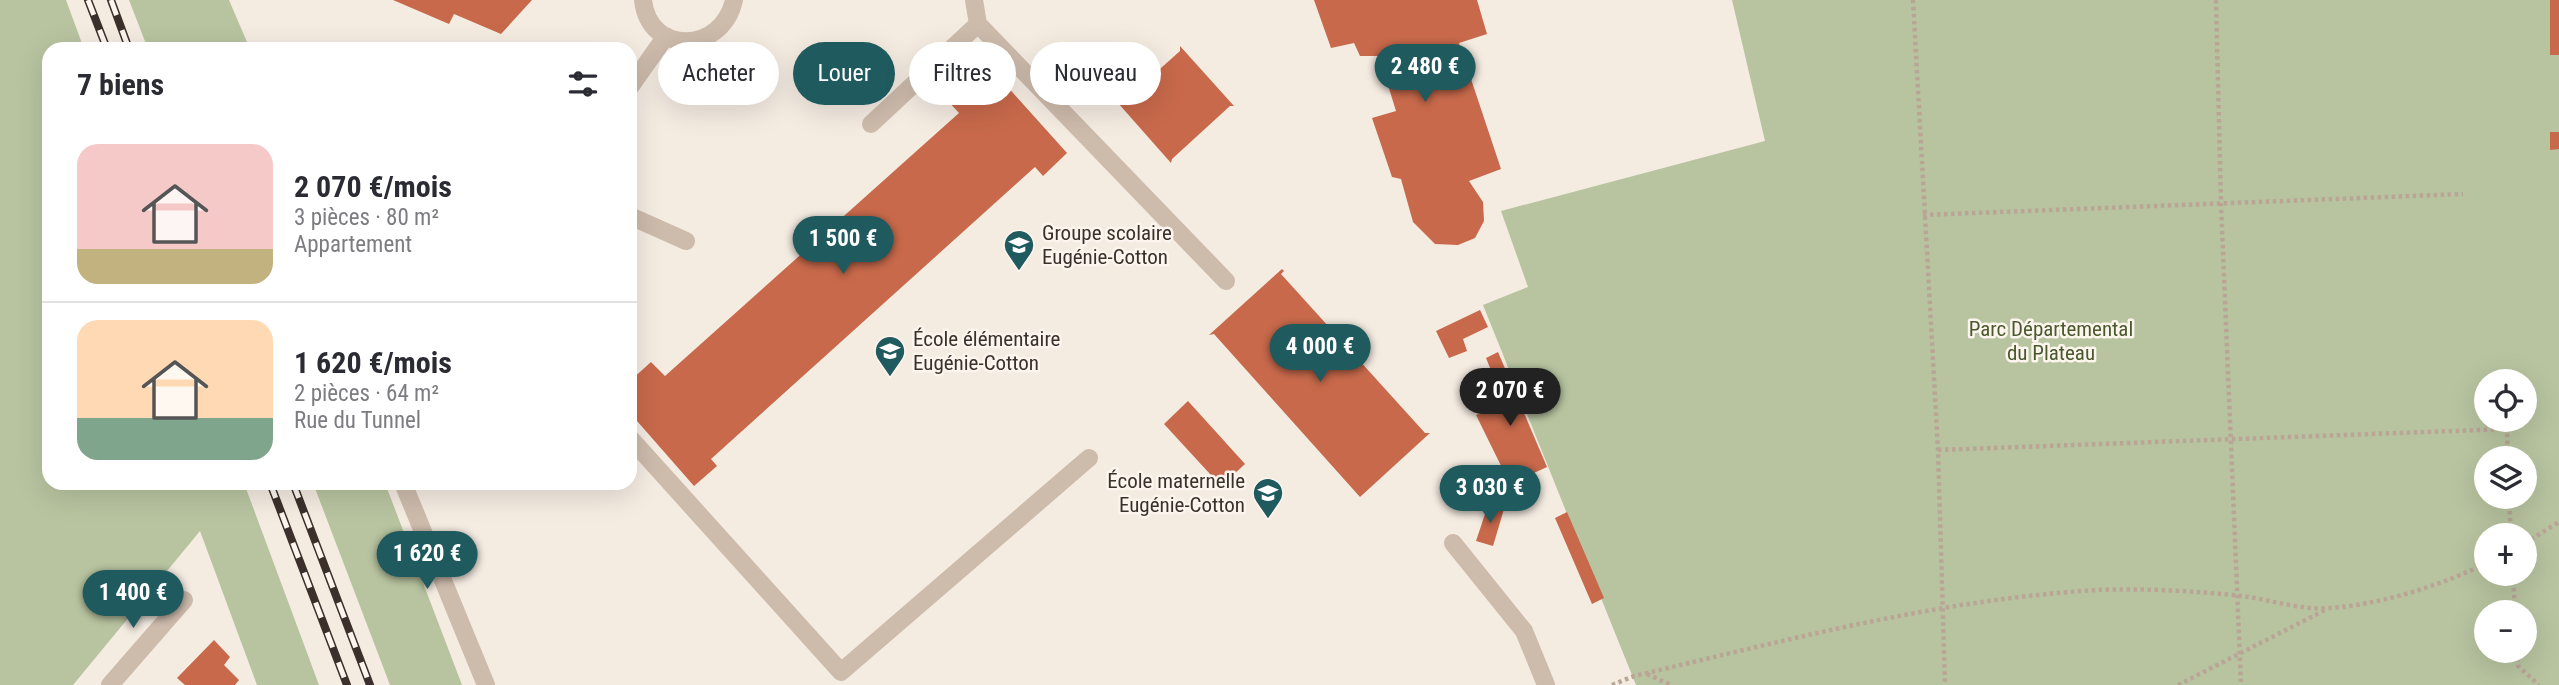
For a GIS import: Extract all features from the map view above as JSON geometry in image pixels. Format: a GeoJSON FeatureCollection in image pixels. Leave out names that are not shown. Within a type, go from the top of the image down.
{"type":"FeatureCollection","features":[{"type":"Feature","properties":{"kind":"street"},"geometry":{"type":"LineString","coordinates":[[643,0],[648,19],[666,36],[681,41],[696,41],[711,36],[723,26],[734,0]]}},
{"type":"Feature","properties":{"kind":"street"},"geometry":{"type":"LineString","coordinates":[[974,0],[978,24],[1226,281]]}},
{"type":"Feature","properties":{"kind":"street"},"geometry":{"type":"LineString","coordinates":[[871,124],[978,24]]}},
{"type":"Feature","properties":{"kind":"street"},"geometry":{"type":"LineString","coordinates":[[637,77],[666,36]]}},
{"type":"Feature","properties":{"kind":"street"},"geometry":{"type":"LineString","coordinates":[[637,219],[686,241]]}},
{"type":"Feature","properties":{"kind":"street"},"geometry":{"type":"LineString","coordinates":[[637,446],[841,672],[1089,458]]}},
{"type":"Feature","properties":{"kind":"street"},"geometry":{"type":"LineString","coordinates":[[406,490],[486,685]]}},
{"type":"Feature","properties":{"kind":"street"},"geometry":{"type":"LineString","coordinates":[[1453,543],[1524,631],[1546,685]]}},
{"type":"Feature","properties":{"kind":"street"},"geometry":{"type":"LineString","coordinates":[[110,685],[184,600]]}},
{"type":"Feature","properties":{"kind":"path"},"geometry":{"type":"LineString","coordinates":[[1913,0],[1938,450],[1945,685]]}},
{"type":"Feature","properties":{"kind":"path"},"geometry":{"type":"LineString","coordinates":[[2216,0],[2221,204],[2241,685]]}},
{"type":"Feature","properties":{"kind":"path"},"geometry":{"type":"LineString","coordinates":[[1923,215],[2463,194]]}},
{"type":"Feature","properties":{"kind":"path"},"geometry":{"type":"LineString","coordinates":[[1938,450],[2507,429],[2508,446]]}},
{"type":"Feature","properties":{"kind":"path"},"geometry":{"type":"LineString","coordinates":[[2537,535],[2559,522]]}},
{"type":"Feature","properties":{"kind":"path"},"geometry":{"type":"LineString","coordinates":[[2178,685],[2203,675],[2240,652],[2328,609],[2413,592],[2474,569]]}},
{"type":"Feature","properties":{"kind":"path"},"geometry":{"type":"LineString","coordinates":[[1612,685],[1645,673],[1943,606],[2101,590],[2238,596],[2328,609]]}},
{"type":"Feature","properties":{"kind":"path"},"geometry":{"type":"LineString","coordinates":[[2518,663],[2539,685]]}},
{"type":"Feature","properties":{"kind":"path"},"geometry":{"type":"LineString","coordinates":[[1645,673],[1671,685]]}},
{"type":"Feature","properties":{"kind":"green space"},"geometry":{"type":"Polygon","coordinates":[[[0,0],[66,0],[81,42],[42,42],[42,490],[247,490],[319,685],[257,685],[200,531],[73,685],[0,685],[0,0]]]}},
{"type":"Feature","properties":{"kind":"green space"},"geometry":{"type":"Polygon","coordinates":[[[129,0],[229,0],[247,42],[145,42],[129,0]]]}},
{"type":"Feature","properties":{"kind":"green space","name":"Parc Départemental du Plateau"},"geometry":{"type":"Polygon","coordinates":[[[1732,0],[2559,0],[2559,685],[1636,685],[1483,305],[1528,287],[1501,211],[1765,141],[1732,0]]]}},
{"type":"Feature","properties":{"kind":"green space"},"geometry":{"type":"Polygon","coordinates":[[[316,490],[388,490],[462,685],[390,685],[316,490]]]}},
{"type":"Feature","properties":{"kind":"building"},"geometry":{"type":"Polygon","coordinates":[[[393,0],[532,0],[501,34],[454,14],[449,24],[393,0]]]}},
{"type":"Feature","properties":{"kind":"building"},"geometry":{"type":"Polygon","coordinates":[[[1314,0],[1477,0],[1487,34],[1459,43],[1501,169],[1469,181],[1483,202],[1484,221],[1475,238],[1458,245],[1435,244],[1413,222],[1401,179],[1392,177],[1372,118],[1396,111],[1379,56],[1360,56],[1354,43],[1331,48],[1314,0]]]}},
{"type":"Feature","properties":{"kind":"building"},"geometry":{"type":"Polygon","coordinates":[[[2550,0],[2559,0],[2559,55],[2550,55],[2550,0]]]}},
{"type":"Feature","properties":{"kind":"building"},"geometry":{"type":"Polygon","coordinates":[[[1180,46],[1234,106],[1230,106],[1172,159],[1171,163],[1120,105],[1161,105],[1161,68],[1180,51],[1180,46]]]}},
{"type":"Feature","properties":{"kind":"building"},"geometry":{"type":"Polygon","coordinates":[[[1016,96],[1067,153],[1043,176],[1035,167],[711,459],[717,466],[694,486],[637,421],[637,375],[651,362],[665,376],[959,113],[952,105],[1016,105],[1016,96]]]}},
{"type":"Feature","properties":{"kind":"building"},"geometry":{"type":"Polygon","coordinates":[[[2550,132],[2559,132],[2559,149],[2550,150],[2550,132]]]}},
{"type":"Feature","properties":{"kind":"building"},"geometry":{"type":"Polygon","coordinates":[[[1282,269],[1284,271],[1281,274],[1425,433],[1430,433],[1360,497],[1214,334],[1209,335],[1282,269]]]}},
{"type":"Feature","properties":{"kind":"building"},"geometry":{"type":"Polygon","coordinates":[[[1480,310],[1488,327],[1463,339],[1467,351],[1449,358],[1436,331],[1480,310]]]}},
{"type":"Feature","properties":{"kind":"building"},"geometry":{"type":"Polygon","coordinates":[[[1498,352],[1547,467],[1510,484],[1476,415],[1495,407],[1487,389],[1497,385],[1486,358],[1498,352]]]}},
{"type":"Feature","properties":{"kind":"building"},"geometry":{"type":"Polygon","coordinates":[[[1188,401],[1245,464],[1221,486],[1164,424],[1188,401]]]}},
{"type":"Feature","properties":{"kind":"building"},"geometry":{"type":"Polygon","coordinates":[[[1488,505],[1504,509],[1493,546],[1476,541],[1488,505]]]}},
{"type":"Feature","properties":{"kind":"building"},"geometry":{"type":"Polygon","coordinates":[[[1567,512],[1604,598],[1592,604],[1555,518],[1567,512]]]}},
{"type":"Feature","properties":{"kind":"building"},"geometry":{"type":"Polygon","coordinates":[[[214,640],[230,657],[224,665],[239,680],[235,685],[185,685],[177,678],[214,640]]]}},
{"type":"Feature","properties":{"kind":"railway"},"geometry":{"type":"LineString","coordinates":[[88,0],[104,42]]}},
{"type":"Feature","properties":{"kind":"railway"},"geometry":{"type":"LineString","coordinates":[[111,0],[126,42]]}},
{"type":"Feature","properties":{"kind":"railway"},"geometry":{"type":"LineString","coordinates":[[273,490],[347,685]]}},
{"type":"Feature","properties":{"kind":"railway"},"geometry":{"type":"LineString","coordinates":[[296,490],[370,685]]}},
{"type":"Feature","properties":{"kind":"place","name":"Groupe scolaire Eugénie-Cotton"},"geometry":{"type":"Point","coordinates":[1019,272]}},
{"type":"Feature","properties":{"kind":"place","name":"École élémentaire Eugénie-Cotton"},"geometry":{"type":"Point","coordinates":[890,378]}},
{"type":"Feature","properties":{"kind":"place","name":"École maternelle Eugénie-Cotton"},"geometry":{"type":"Point","coordinates":[1268,520]}}]}
